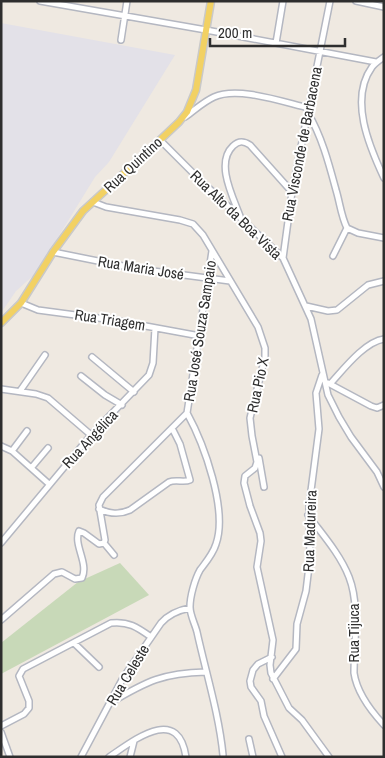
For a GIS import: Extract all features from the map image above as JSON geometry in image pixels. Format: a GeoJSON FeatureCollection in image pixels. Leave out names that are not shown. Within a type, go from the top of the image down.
{"type":"FeatureCollection","features":[{"type":"Feature","properties":{"kind":"main road"},"geometry":{"type":"LineString","coordinates":[[179,122],[187,112],[196,90],[211,1]]}},
{"type":"Feature","properties":{"kind":"main road","name":"Rua Quintino"},"geometry":{"type":"LineString","coordinates":[[2,322],[21,303],[72,224],[179,122]]}},
{"type":"Feature","properties":{"kind":"street"},"geometry":{"type":"LineString","coordinates":[[40,1],[376,62]]}},
{"type":"Feature","properties":{"kind":"street"},"geometry":{"type":"LineString","coordinates":[[121,40],[127,1]]}},
{"type":"Feature","properties":{"kind":"street"},"geometry":{"type":"LineString","coordinates":[[276,43],[283,1]]}},
{"type":"Feature","properties":{"kind":"street","name":"Rua Visconde de Barbacena"},"geometry":{"type":"LineString","coordinates":[[283,258],[292,192],[330,1]]}},
{"type":"Feature","properties":{"kind":"street"},"geometry":{"type":"LineString","coordinates":[[356,1],[384,7]]}},
{"type":"Feature","properties":{"kind":"street"},"geometry":{"type":"LineString","coordinates":[[384,57],[376,62],[366,79],[362,104],[366,132],[384,178]]}},
{"type":"Feature","properties":{"kind":"street","name":"Rua Quintino"},"geometry":{"type":"LineString","coordinates":[[179,122],[202,103],[223,94],[251,95],[309,110]]}},
{"type":"Feature","properties":{"kind":"street"},"geometry":{"type":"LineString","coordinates":[[309,110],[322,141],[341,214],[347,228],[384,238]]}},
{"type":"Feature","properties":{"kind":"street","name":"Rua Alto da Boa Vista"},"geometry":{"type":"LineString","coordinates":[[160,140],[283,258],[306,306],[315,335],[322,375],[327,382],[328,395],[351,436],[378,472],[384,487]]}},
{"type":"Feature","properties":{"kind":"street"},"geometry":{"type":"LineString","coordinates":[[241,218],[226,170],[228,152],[231,147],[240,141],[250,145],[292,192]]}},
{"type":"Feature","properties":{"kind":"street","name":"Rua Pio X"},"geometry":{"type":"LineString","coordinates":[[93,202],[106,207],[187,222],[198,229],[212,250],[258,327],[265,348],[263,366],[251,409],[250,427],[264,487]]}},
{"type":"Feature","properties":{"kind":"street"},"geometry":{"type":"LineString","coordinates":[[333,256],[347,228]]}},
{"type":"Feature","properties":{"kind":"street","name":"Rua José Souza Sampaio"},"geometry":{"type":"LineString","coordinates":[[212,250],[200,336],[186,413],[202,444],[217,501],[219,518],[216,544],[196,578],[190,608],[196,626],[223,756]]}},
{"type":"Feature","properties":{"kind":"street","name":"Rua Maria José"},"geometry":{"type":"LineString","coordinates":[[53,252],[138,269],[230,281]]}},
{"type":"Feature","properties":{"kind":"street"},"geometry":{"type":"LineString","coordinates":[[306,306],[318,310],[337,310],[368,285],[384,281]]}},
{"type":"Feature","properties":{"kind":"street","name":"Rua Triagem"},"geometry":{"type":"LineString","coordinates":[[21,303],[38,310],[200,336]]}},
{"type":"Feature","properties":{"kind":"street","name":"Rua Angélica"},"geometry":{"type":"LineString","coordinates":[[1,542],[92,435],[149,375],[152,370],[155,328]]}},
{"type":"Feature","properties":{"kind":"street"},"geometry":{"type":"LineString","coordinates":[[384,340],[372,343],[327,382],[371,406],[377,408],[384,406]]}},
{"type":"Feature","properties":{"kind":"street"},"geometry":{"type":"LineString","coordinates":[[20,391],[45,355]]}},
{"type":"Feature","properties":{"kind":"street"},"geometry":{"type":"LineString","coordinates":[[92,357],[134,392]]}},
{"type":"Feature","properties":{"kind":"street","name":"Rua Madureira"},"geometry":{"type":"LineString","coordinates":[[273,679],[296,649],[297,624],[309,575],[308,515],[318,440],[319,420],[316,393],[322,375]]}},
{"type":"Feature","properties":{"kind":"street"},"geometry":{"type":"LineString","coordinates":[[81,376],[105,395],[122,405]]}},
{"type":"Feature","properties":{"kind":"street"},"geometry":{"type":"LineString","coordinates":[[1,389],[36,394],[48,398],[92,435]]}},
{"type":"Feature","properties":{"kind":"street"},"geometry":{"type":"LineString","coordinates":[[114,555],[104,543],[99,509],[103,497],[186,413]]}},
{"type":"Feature","properties":{"kind":"street"},"geometry":{"type":"LineString","coordinates":[[99,509],[110,513],[124,513],[169,482],[174,480],[188,482],[190,480],[180,444],[172,428]]}},
{"type":"Feature","properties":{"kind":"street"},"geometry":{"type":"LineString","coordinates":[[12,452],[27,431]]}},
{"type":"Feature","properties":{"kind":"street"},"geometry":{"type":"LineString","coordinates":[[1,446],[32,467],[49,484]]}},
{"type":"Feature","properties":{"kind":"street"},"geometry":{"type":"LineString","coordinates":[[32,467],[48,448]]}},
{"type":"Feature","properties":{"kind":"street"},"geometry":{"type":"LineString","coordinates":[[255,452],[256,466],[246,474],[244,481],[250,506],[260,533],[261,541],[257,567],[273,640],[270,665],[273,679],[289,708],[302,720],[329,757]]}},
{"type":"Feature","properties":{"kind":"street","name":"Rua Tijuca"},"geometry":{"type":"LineString","coordinates":[[308,515],[329,543],[348,575],[355,603],[355,682],[367,705],[384,725]]}},
{"type":"Feature","properties":{"kind":"street"},"geometry":{"type":"LineString","coordinates":[[1,620],[54,574],[62,572],[76,579],[82,578],[84,570],[78,538],[79,531],[99,544],[104,543]]}},
{"type":"Feature","properties":{"kind":"street","name":"Rua Celeste"},"geometry":{"type":"LineString","coordinates":[[81,757],[123,678],[151,637],[166,617],[190,608]]}},
{"type":"Feature","properties":{"kind":"street"},"geometry":{"type":"LineString","coordinates":[[1,726],[27,712],[30,704],[20,681],[23,669],[111,623],[121,622],[137,627],[151,637]]}},
{"type":"Feature","properties":{"kind":"street"},"geometry":{"type":"LineString","coordinates":[[74,644],[99,667]]}},
{"type":"Feature","properties":{"kind":"street"},"geometry":{"type":"LineString","coordinates":[[272,657],[258,664],[253,670],[250,681],[282,757]]}},
{"type":"Feature","properties":{"kind":"street"},"geometry":{"type":"LineString","coordinates":[[110,703],[136,688],[163,676],[206,672]]}},
{"type":"Feature","properties":{"kind":"street"},"geometry":{"type":"LineString","coordinates":[[109,757],[134,740],[158,729],[166,729],[178,737],[184,746],[186,757]]}},
{"type":"Feature","properties":{"kind":"street"},"geometry":{"type":"LineString","coordinates":[[1,732],[10,757]]}},
{"type":"Feature","properties":{"kind":"street"},"geometry":{"type":"LineString","coordinates":[[250,739],[253,757]]}},
{"type":"Feature","properties":{"kind":"street"},"geometry":{"type":"LineString","coordinates":[[130,757],[134,740]]}},
{"type":"Feature","properties":{"kind":"shaded area"},"geometry":{"type":"Polygon","coordinates":[[[1,23],[175,55],[109,162],[95,177],[36,273],[16,291],[1,313],[1,23]]]}},
{"type":"Feature","properties":{"kind":"green space"},"geometry":{"type":"Polygon","coordinates":[[[120,563],[149,595],[1,674],[1,643],[78,582],[120,563]]]}}]}
